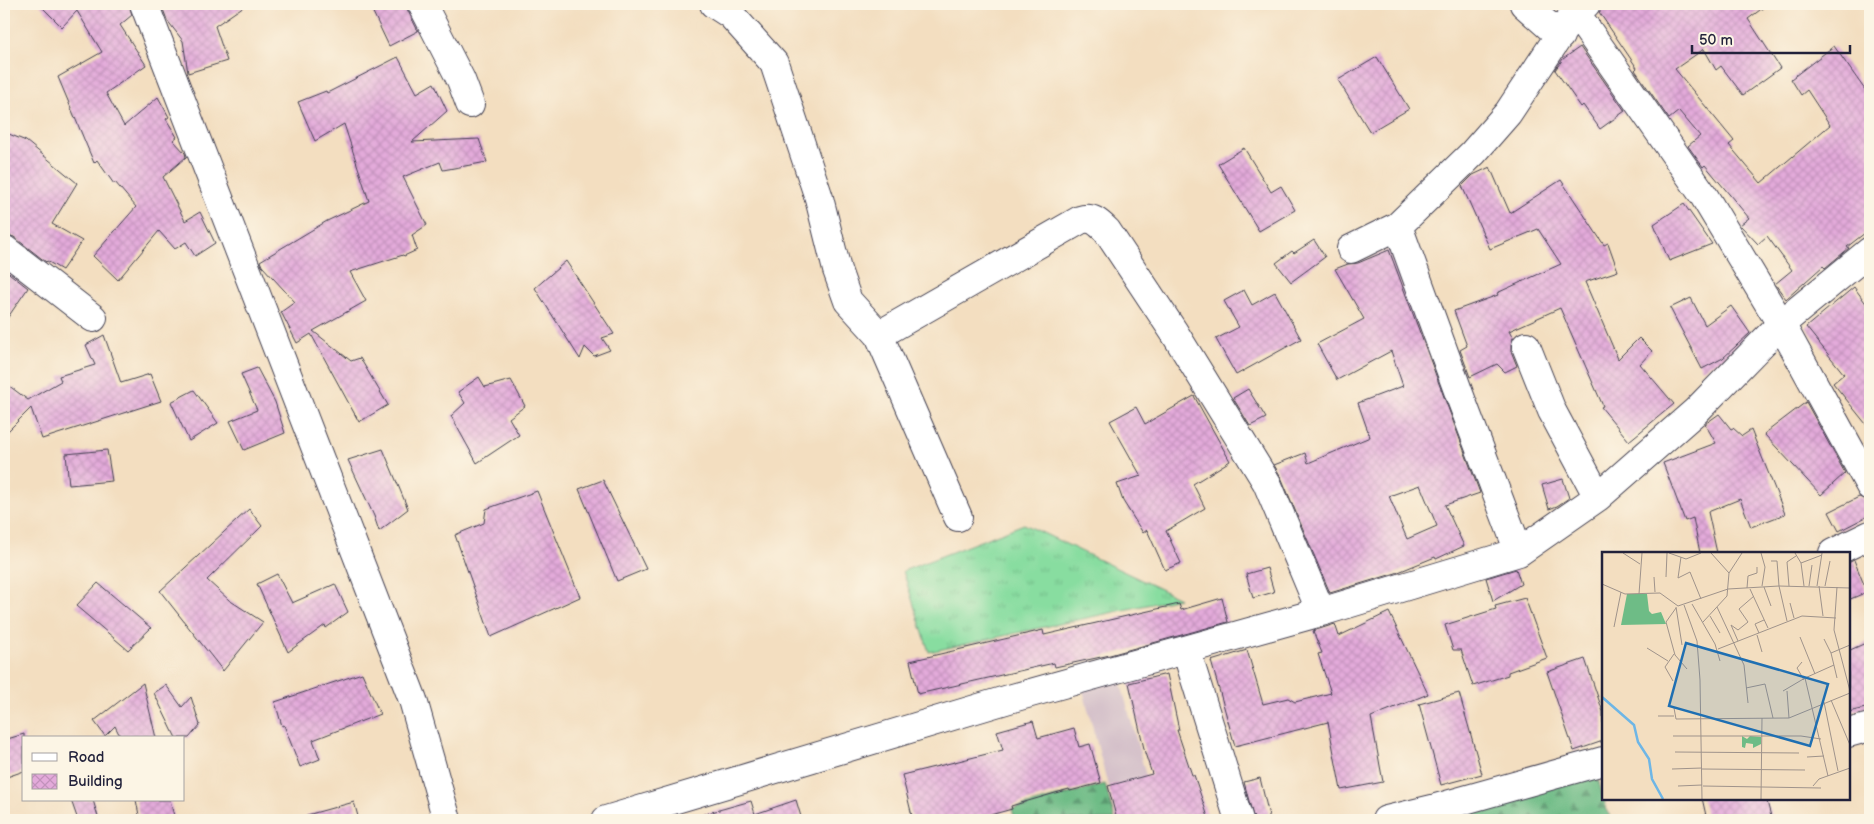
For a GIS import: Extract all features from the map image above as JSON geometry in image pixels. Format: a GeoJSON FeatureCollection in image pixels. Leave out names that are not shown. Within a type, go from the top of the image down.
{"type":"FeatureCollection","features":[{"type":"Feature","properties":{"kind":"street"},"geometry":{"type":"LineString","coordinates":[[144,4],[413,700],[447,820]]}},
{"type":"Feature","properties":{"kind":"street"},"geometry":{"type":"LineString","coordinates":[[422,4],[470,104]]}},
{"type":"Feature","properties":{"kind":"street"},"geometry":{"type":"LineString","coordinates":[[714,4],[731,16],[774,63],[819,198],[837,270],[848,301],[879,335],[958,517]]}},
{"type":"Feature","properties":{"kind":"street"},"geometry":{"type":"LineString","coordinates":[[1524,4],[1560,36]]}},
{"type":"Feature","properties":{"kind":"street"},"geometry":{"type":"LineString","coordinates":[[1351,249],[1398,226],[1473,153],[1508,113],[1580,8],[1704,196],[1781,324],[1870,486]]}},
{"type":"Feature","properties":{"kind":"street"},"geometry":{"type":"LineString","coordinates":[[879,335],[1080,220],[1086,218],[1097,221],[1107,231],[1174,332],[1267,483],[1322,612]]}},
{"type":"Feature","properties":{"kind":"street"},"geometry":{"type":"LineString","coordinates":[[1398,226],[1460,399],[1520,552]]}},
{"type":"Feature","properties":{"kind":"street"},"geometry":{"type":"LineString","coordinates":[[4,249],[93,318]]}},
{"type":"Feature","properties":{"kind":"street"},"geometry":{"type":"LineString","coordinates":[[606,820],[999,702],[1322,612],[1520,552],[1598,497],[1696,411],[1781,324],[1870,251]]}},
{"type":"Feature","properties":{"kind":"street"},"geometry":{"type":"LineString","coordinates":[[1526,346],[1552,411],[1598,497]]}},
{"type":"Feature","properties":{"kind":"street"},"geometry":{"type":"LineString","coordinates":[[1835,552],[1870,535]]}},
{"type":"Feature","properties":{"kind":"street"},"geometry":{"type":"LineString","coordinates":[[1186,650],[1239,820]]}},
{"type":"Feature","properties":{"kind":"street"},"geometry":{"type":"LineString","coordinates":[[1849,733],[1870,727]]}},
{"type":"Feature","properties":{"kind":"street"},"geometry":{"type":"LineString","coordinates":[[1386,820],[1436,808],[1602,761]]}},
{"type":"Feature","properties":{"kind":"shaded area"},"geometry":{"type":"Polygon","coordinates":[[[1120,680],[1146,776],[1108,786],[1083,690],[1120,680]]]}},
{"type":"Feature","properties":{"kind":"green space"},"geometry":{"type":"Polygon","coordinates":[[[1024,524],[1179,598],[929,652],[903,571],[1024,524]]]}},
{"type":"Feature","properties":{"kind":"green space"},"geometry":{"type":"Polygon","coordinates":[[[1597,774],[1602,799],[1611,820],[1454,820],[1453,817],[1597,774]]]}},
{"type":"Feature","properties":{"kind":"green space"},"geometry":{"type":"Polygon","coordinates":[[[1105,784],[1115,820],[1015,820],[1012,809],[1105,784]]]}},
{"type":"Feature","properties":{"kind":"building"},"geometry":{"type":"Polygon","coordinates":[[[39,4],[129,4],[132,15],[120,25],[146,65],[106,93],[124,126],[158,97],[169,117],[166,119],[177,137],[173,140],[185,153],[186,157],[163,177],[185,221],[200,212],[215,243],[195,256],[186,242],[175,249],[159,231],[118,280],[93,256],[136,207],[115,182],[114,184],[97,160],[94,163],[58,77],[102,52],[77,11],[62,27],[39,4]]]}},
{"type":"Feature","properties":{"kind":"building"},"geometry":{"type":"Polygon","coordinates":[[[161,4],[247,4],[215,26],[227,61],[188,73],[183,41],[167,20],[161,4]]]}},
{"type":"Feature","properties":{"kind":"building"},"geometry":{"type":"Polygon","coordinates":[[[369,4],[406,4],[418,31],[389,46],[369,4]]]}},
{"type":"Feature","properties":{"kind":"building"},"geometry":{"type":"Polygon","coordinates":[[[1611,4],[1768,4],[1748,19],[1780,68],[1743,95],[1721,66],[1716,70],[1704,49],[1675,69],[1734,141],[1729,145],[1761,183],[1830,125],[1807,90],[1801,95],[1791,79],[1834,46],[1870,97],[1870,229],[1825,268],[1823,266],[1786,299],[1775,284],[1792,270],[1767,236],[1758,244],[1740,225],[1749,218],[1705,165],[1703,167],[1688,146],[1700,136],[1679,111],[1669,119],[1635,70],[1637,68],[1599,12],[1611,4]]]}},
{"type":"Feature","properties":{"kind":"building"},"geometry":{"type":"Polygon","coordinates":[[[1580,47],[1625,111],[1600,129],[1583,105],[1581,107],[1555,70],[1563,59],[1580,47]]]}},
{"type":"Feature","properties":{"kind":"building"},"geometry":{"type":"Polygon","coordinates":[[[398,57],[417,93],[434,83],[447,111],[412,142],[479,139],[487,162],[443,170],[440,162],[403,177],[427,225],[412,235],[417,250],[404,256],[350,272],[366,301],[313,331],[351,361],[360,358],[388,405],[359,422],[311,334],[297,343],[281,312],[295,302],[262,266],[260,261],[327,221],[369,201],[344,124],[315,141],[298,102],[326,91],[327,93],[398,57]]]}},
{"type":"Feature","properties":{"kind":"building"},"geometry":{"type":"Polygon","coordinates":[[[1377,57],[1409,109],[1370,132],[1338,80],[1377,57]]]}},
{"type":"Feature","properties":{"kind":"building"},"geometry":{"type":"Polygon","coordinates":[[[4,132],[26,141],[77,183],[52,224],[82,241],[62,270],[46,262],[14,237],[4,234],[4,132]]]}},
{"type":"Feature","properties":{"kind":"building"},"geometry":{"type":"Polygon","coordinates":[[[1244,148],[1271,192],[1281,186],[1295,210],[1259,231],[1218,164],[1244,148]]]}},
{"type":"Feature","properties":{"kind":"building"},"geometry":{"type":"Polygon","coordinates":[[[1490,167],[1510,213],[1561,180],[1604,245],[1608,243],[1618,271],[1585,282],[1618,359],[1639,338],[1652,351],[1640,364],[1674,404],[1629,441],[1601,407],[1603,406],[1560,308],[1509,331],[1513,339],[1511,351],[1517,366],[1505,372],[1497,364],[1470,377],[1460,350],[1467,346],[1454,311],[1498,295],[1497,293],[1561,264],[1538,229],[1490,249],[1462,186],[1473,175],[1490,167]]]}},
{"type":"Feature","properties":{"kind":"building"},"geometry":{"type":"Polygon","coordinates":[[[1684,204],[1712,244],[1669,261],[1654,224],[1684,204]]]}},
{"type":"Feature","properties":{"kind":"building"},"geometry":{"type":"Polygon","coordinates":[[[1314,240],[1325,257],[1291,282],[1276,263],[1292,251],[1294,253],[1314,240]]]}},
{"type":"Feature","properties":{"kind":"building"},"geometry":{"type":"Polygon","coordinates":[[[1389,250],[1480,493],[1445,505],[1464,546],[1436,559],[1435,557],[1396,573],[1330,593],[1281,477],[1274,465],[1305,453],[1308,463],[1370,437],[1358,403],[1403,386],[1391,351],[1337,380],[1317,344],[1364,319],[1335,269],[1348,264],[1358,263],[1389,250]],[[1420,485],[1389,496],[1407,539],[1437,526],[1420,485]]]}},
{"type":"Feature","properties":{"kind":"building"},"geometry":{"type":"Polygon","coordinates":[[[566,261],[614,334],[602,338],[610,350],[594,356],[585,347],[580,359],[535,288],[566,261]]]}},
{"type":"Feature","properties":{"kind":"building"},"geometry":{"type":"Polygon","coordinates":[[[5,270],[28,288],[4,323],[4,272],[5,270]]]}},
{"type":"Feature","properties":{"kind":"building"},"geometry":{"type":"Polygon","coordinates":[[[1854,287],[1870,309],[1870,429],[1833,383],[1844,374],[1806,327],[1854,287]]]}},
{"type":"Feature","properties":{"kind":"building"},"geometry":{"type":"Polygon","coordinates":[[[1244,290],[1252,305],[1275,292],[1301,339],[1236,375],[1216,339],[1239,327],[1224,301],[1244,290]]]}},
{"type":"Feature","properties":{"kind":"building"},"geometry":{"type":"Polygon","coordinates":[[[1691,298],[1705,325],[1731,306],[1750,333],[1723,358],[1702,369],[1670,308],[1691,298]]]}},
{"type":"Feature","properties":{"kind":"building"},"geometry":{"type":"Polygon","coordinates":[[[104,335],[121,383],[150,374],[161,401],[42,439],[31,408],[4,435],[4,382],[28,400],[61,381],[59,376],[95,365],[86,345],[104,335]]]}},
{"type":"Feature","properties":{"kind":"building"},"geometry":{"type":"Polygon","coordinates":[[[257,368],[275,402],[285,433],[244,450],[230,421],[257,410],[241,374],[257,368]]]}},
{"type":"Feature","properties":{"kind":"building"},"geometry":{"type":"Polygon","coordinates":[[[479,377],[485,387],[511,380],[525,406],[509,418],[519,435],[477,463],[451,416],[465,403],[458,392],[479,377]]]}},
{"type":"Feature","properties":{"kind":"building"},"geometry":{"type":"Polygon","coordinates":[[[1248,389],[1266,418],[1250,426],[1233,398],[1248,389]]]}},
{"type":"Feature","properties":{"kind":"building"},"geometry":{"type":"Polygon","coordinates":[[[194,390],[218,423],[189,441],[171,402],[194,390]]]}},
{"type":"Feature","properties":{"kind":"building"},"geometry":{"type":"Polygon","coordinates":[[[1194,396],[1230,461],[1193,484],[1205,508],[1166,531],[1181,563],[1165,570],[1147,530],[1143,533],[1123,501],[1117,484],[1141,476],[1110,421],[1136,407],[1145,424],[1194,396]]]}},
{"type":"Feature","properties":{"kind":"building"},"geometry":{"type":"Polygon","coordinates":[[[1806,402],[1845,473],[1821,495],[1764,434],[1806,402]]]}},
{"type":"Feature","properties":{"kind":"building"},"geometry":{"type":"Polygon","coordinates":[[[1719,414],[1731,429],[1733,428],[1742,436],[1751,430],[1785,514],[1751,527],[1740,499],[1708,512],[1717,552],[1700,552],[1693,518],[1685,521],[1663,463],[1716,443],[1705,424],[1719,414]]]}},
{"type":"Feature","properties":{"kind":"building"},"geometry":{"type":"Polygon","coordinates":[[[383,449],[408,509],[379,531],[348,460],[383,449]]]}},
{"type":"Feature","properties":{"kind":"building"},"geometry":{"type":"Polygon","coordinates":[[[107,450],[112,481],[69,485],[66,454],[107,450]]]}},
{"type":"Feature","properties":{"kind":"building"},"geometry":{"type":"Polygon","coordinates":[[[1563,479],[1569,498],[1549,509],[1542,485],[1563,479]]]}},
{"type":"Feature","properties":{"kind":"building"},"geometry":{"type":"Polygon","coordinates":[[[603,480],[646,569],[617,581],[579,489],[603,480]]]}},
{"type":"Feature","properties":{"kind":"building"},"geometry":{"type":"Polygon","coordinates":[[[537,491],[580,597],[491,637],[455,535],[484,523],[486,509],[537,491]]]}},
{"type":"Feature","properties":{"kind":"building"},"geometry":{"type":"Polygon","coordinates":[[[1859,497],[1869,501],[1870,515],[1839,531],[1829,512],[1859,497]]]}},
{"type":"Feature","properties":{"kind":"building"},"geometry":{"type":"Polygon","coordinates":[[[249,509],[262,526],[207,580],[229,600],[263,622],[223,671],[160,591],[249,509]]]}},
{"type":"Feature","properties":{"kind":"building"},"geometry":{"type":"Polygon","coordinates":[[[1854,560],[1867,592],[1849,600],[1849,562],[1854,560]]]}},
{"type":"Feature","properties":{"kind":"building"},"geometry":{"type":"Polygon","coordinates":[[[1267,568],[1274,592],[1253,598],[1246,574],[1267,568]]]}},
{"type":"Feature","properties":{"kind":"building"},"geometry":{"type":"Polygon","coordinates":[[[1516,569],[1521,584],[1493,601],[1486,578],[1516,569]]]}},
{"type":"Feature","properties":{"kind":"building"},"geometry":{"type":"Polygon","coordinates":[[[277,574],[292,603],[335,584],[348,612],[326,628],[325,625],[288,652],[257,584],[277,574]]]}},
{"type":"Feature","properties":{"kind":"building"},"geometry":{"type":"Polygon","coordinates":[[[98,583],[151,628],[128,650],[76,606],[98,583]]]}},
{"type":"Feature","properties":{"kind":"building"},"geometry":{"type":"Polygon","coordinates":[[[1222,598],[1228,622],[1110,655],[1055,667],[1054,663],[918,694],[910,661],[1043,630],[1044,635],[1179,604],[1181,610],[1222,598]]]}},
{"type":"Feature","properties":{"kind":"building"},"geometry":{"type":"Polygon","coordinates":[[[1525,598],[1547,658],[1508,672],[1508,675],[1473,686],[1461,650],[1453,650],[1445,625],[1496,609],[1495,606],[1525,598]]]}},
{"type":"Feature","properties":{"kind":"building"},"geometry":{"type":"Polygon","coordinates":[[[1389,612],[1428,694],[1371,717],[1383,782],[1341,790],[1328,722],[1235,746],[1211,661],[1247,650],[1263,704],[1288,698],[1295,702],[1331,693],[1318,654],[1322,653],[1313,631],[1335,624],[1339,636],[1389,612]]]}},
{"type":"Feature","properties":{"kind":"building"},"geometry":{"type":"Polygon","coordinates":[[[1870,641],[1870,707],[1849,712],[1849,651],[1870,641]]]}},
{"type":"Feature","properties":{"kind":"building"},"geometry":{"type":"Polygon","coordinates":[[[1585,659],[1602,709],[1602,741],[1574,751],[1547,672],[1585,659]]]}},
{"type":"Feature","properties":{"kind":"building"},"geometry":{"type":"Polygon","coordinates":[[[362,673],[380,714],[313,740],[320,759],[300,767],[284,725],[282,726],[275,702],[362,673]]]}},
{"type":"Feature","properties":{"kind":"building"},"geometry":{"type":"Polygon","coordinates":[[[1167,674],[1179,730],[1177,730],[1209,820],[1117,820],[1108,786],[1152,774],[1145,753],[1129,683],[1167,674]]]}},
{"type":"Feature","properties":{"kind":"building"},"geometry":{"type":"Polygon","coordinates":[[[143,683],[156,736],[120,736],[115,726],[105,736],[94,721],[143,683]]]}},
{"type":"Feature","properties":{"kind":"building"},"geometry":{"type":"Polygon","coordinates":[[[166,685],[182,707],[191,697],[200,725],[189,738],[175,736],[154,693],[166,685]]]}},
{"type":"Feature","properties":{"kind":"building"},"geometry":{"type":"Polygon","coordinates":[[[1459,693],[1482,774],[1441,785],[1419,704],[1459,693]]]}},
{"type":"Feature","properties":{"kind":"building"},"geometry":{"type":"Polygon","coordinates":[[[1033,721],[1038,738],[1074,728],[1079,747],[1090,744],[1101,783],[1070,791],[1069,789],[1011,806],[1012,809],[972,820],[913,820],[902,775],[1003,750],[997,731],[1033,721]]]}},
{"type":"Feature","properties":{"kind":"building"},"geometry":{"type":"Polygon","coordinates":[[[24,734],[22,736],[22,772],[4,778],[4,740],[24,734]]]}},
{"type":"Feature","properties":{"kind":"building"},"geometry":{"type":"Polygon","coordinates":[[[1260,778],[1270,820],[1254,820],[1244,782],[1260,778]]]}},
{"type":"Feature","properties":{"kind":"building"},"geometry":{"type":"Polygon","coordinates":[[[1702,799],[1766,799],[1772,820],[1707,820],[1702,799]]]}},
{"type":"Feature","properties":{"kind":"building"},"geometry":{"type":"Polygon","coordinates":[[[796,800],[802,820],[702,820],[701,815],[751,801],[755,814],[796,800]]]}},
{"type":"Feature","properties":{"kind":"building"},"geometry":{"type":"Polygon","coordinates":[[[72,802],[94,802],[99,820],[78,820],[72,802]]]}},
{"type":"Feature","properties":{"kind":"building"},"geometry":{"type":"Polygon","coordinates":[[[136,802],[170,802],[175,820],[140,820],[136,802]]]}},
{"type":"Feature","properties":{"kind":"building"},"geometry":{"type":"Polygon","coordinates":[[[354,802],[359,820],[308,820],[307,815],[354,802]]]}}]}
